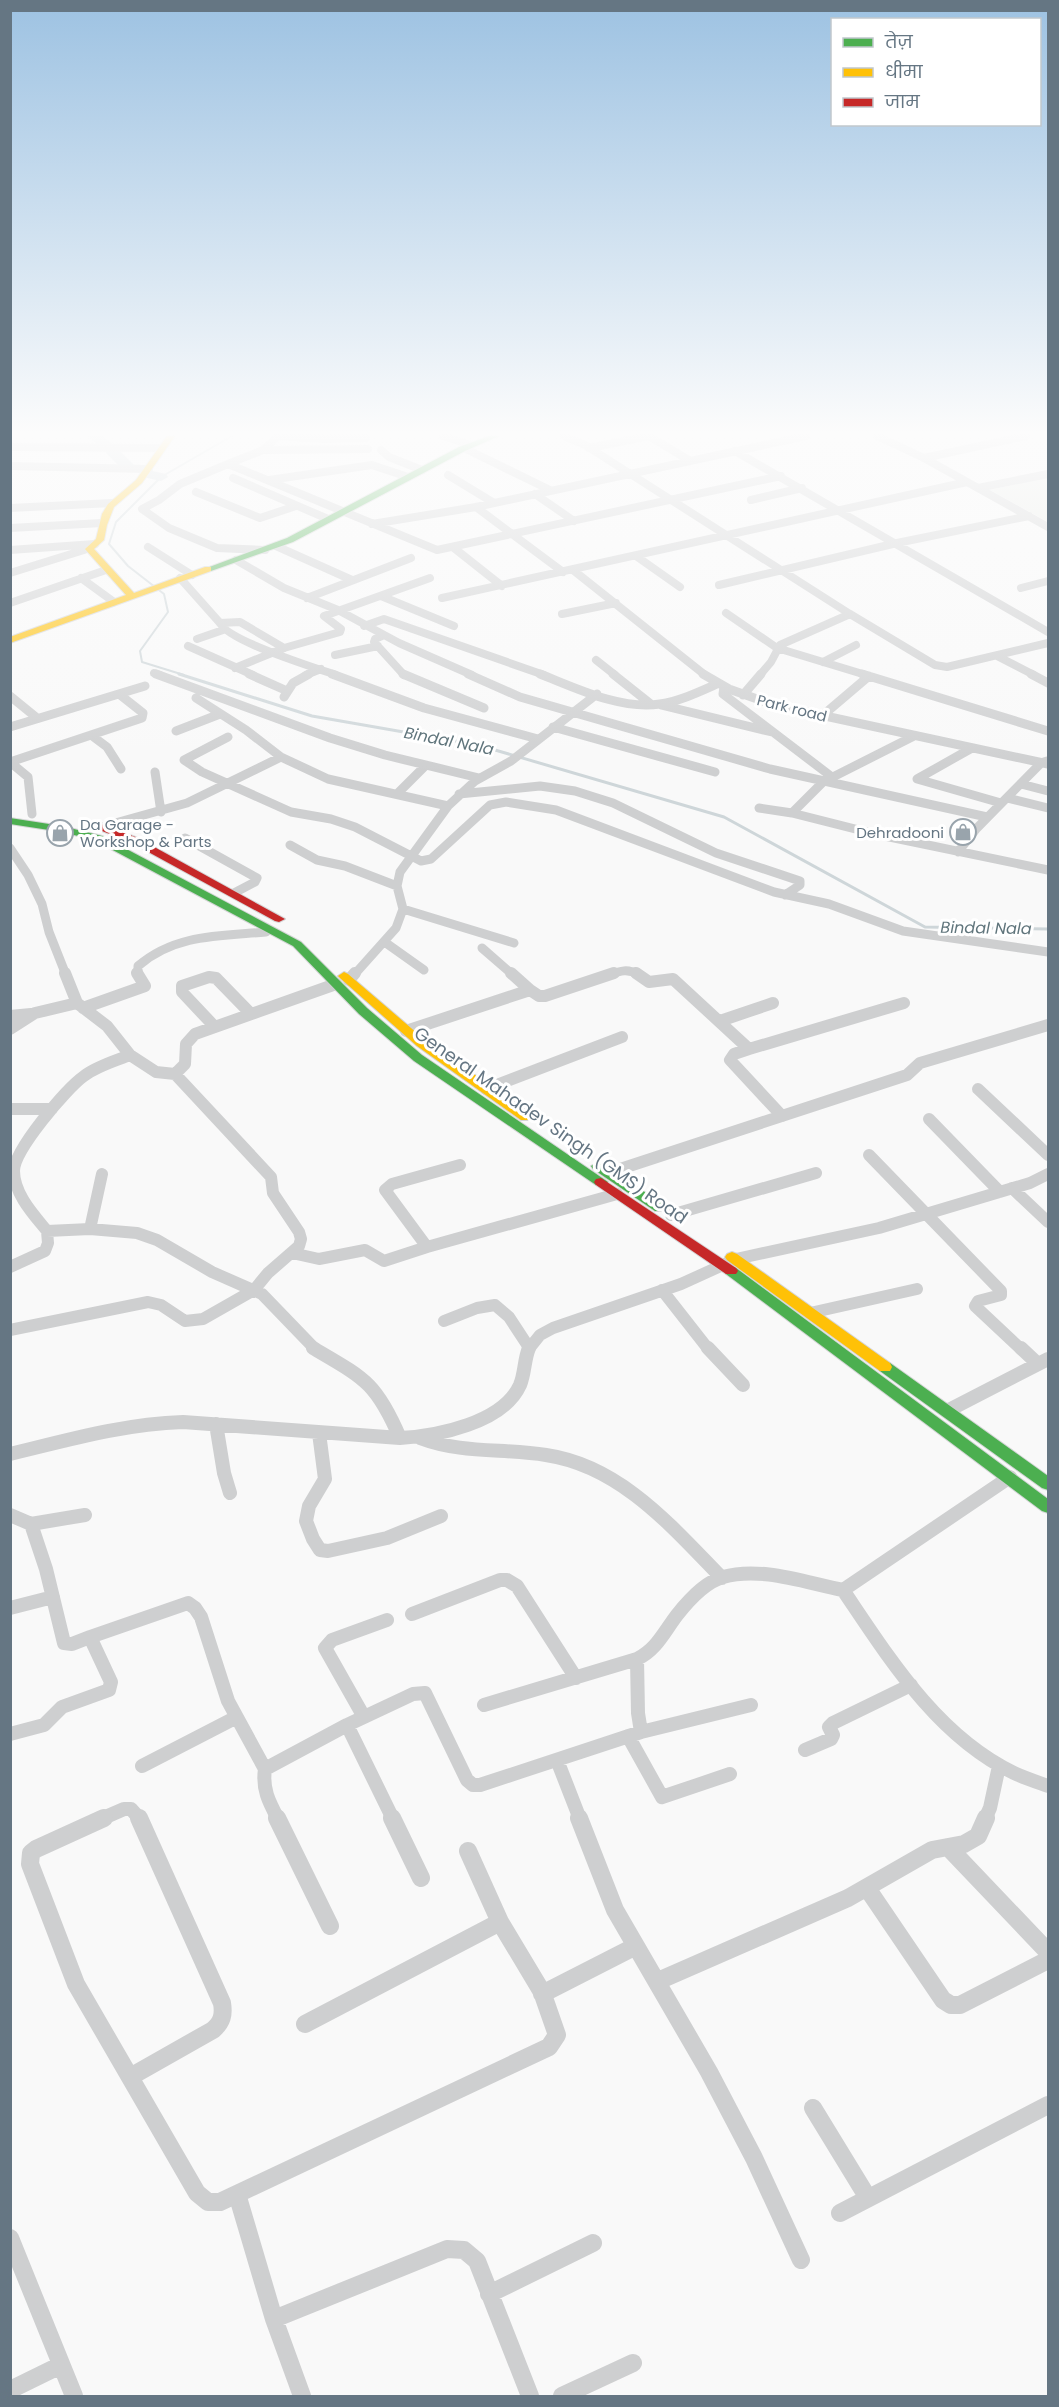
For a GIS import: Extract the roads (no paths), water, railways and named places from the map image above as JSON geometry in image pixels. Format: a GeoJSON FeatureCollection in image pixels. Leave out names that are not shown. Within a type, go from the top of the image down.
{"type":"FeatureCollection","features":[{"type":"Feature","properties":{"kind":"street"},"geometry":{"type":"LineString","coordinates":[[10,550],[56,548]]}},
{"type":"Feature","properties":{"kind":"street"},"geometry":{"type":"LineString","coordinates":[[10,573],[88,548]]}},
{"type":"Feature","properties":{"kind":"street"},"geometry":{"type":"LineString","coordinates":[[93,548],[106,570],[136,593]]}},
{"type":"Feature","properties":{"kind":"street"},"geometry":{"type":"LineString","coordinates":[[149,548],[221,626],[272,652],[424,708],[538,739]]}},
{"type":"Feature","properties":{"kind":"street"},"geometry":{"type":"LineString","coordinates":[[10,640],[136,593],[269,548]]}},
{"type":"Feature","properties":{"kind":"street"},"geometry":{"type":"LineString","coordinates":[[271,548],[352,580]]}},
{"type":"Feature","properties":{"kind":"street"},"geometry":{"type":"LineString","coordinates":[[430,548],[451,548]]}},
{"type":"Feature","properties":{"kind":"street"},"geometry":{"type":"LineString","coordinates":[[454,548],[502,586]]}},
{"type":"Feature","properties":{"kind":"street","name":"Park road"},"geometry":{"type":"LineString","coordinates":[[533,548],[616,603],[721,686],[743,695],[822,716],[1046,762]]}},
{"type":"Feature","properties":{"kind":"street"},"geometry":{"type":"LineString","coordinates":[[442,598],[672,548]]}},
{"type":"Feature","properties":{"kind":"street"},"geometry":{"type":"LineString","coordinates":[[749,548],[934,665],[947,667],[1048,643]]}},
{"type":"Feature","properties":{"kind":"street"},"geometry":{"type":"LineString","coordinates":[[719,585],[874,548]]}},
{"type":"Feature","properties":{"kind":"street"},"geometry":{"type":"LineString","coordinates":[[906,548],[1048,632]]}},
{"type":"Feature","properties":{"kind":"street"},"geometry":{"type":"LineString","coordinates":[[636,556],[680,587]]}},
{"type":"Feature","properties":{"kind":"street"},"geometry":{"type":"LineString","coordinates":[[307,598],[411,558]]}},
{"type":"Feature","properties":{"kind":"street"},"geometry":{"type":"LineString","coordinates":[[236,560],[262,578],[338,610],[364,626],[506,692],[733,759],[987,817]]}},
{"type":"Feature","properties":{"kind":"street"},"geometry":{"type":"LineString","coordinates":[[10,603],[106,570]]}},
{"type":"Feature","properties":{"kind":"street"},"geometry":{"type":"LineString","coordinates":[[81,578],[114,602]]}},
{"type":"Feature","properties":{"kind":"street"},"geometry":{"type":"LineString","coordinates":[[235,668],[272,652],[340,632],[340,629],[324,616],[430,578]]}},
{"type":"Feature","properties":{"kind":"street"},"geometry":{"type":"LineString","coordinates":[[1022,588],[1048,581]]}},
{"type":"Feature","properties":{"kind":"street"},"geometry":{"type":"LineString","coordinates":[[381,596],[454,626]]}},
{"type":"Feature","properties":{"kind":"street"},"geometry":{"type":"LineString","coordinates":[[562,614],[616,603]]}},
{"type":"Feature","properties":{"kind":"street"},"geometry":{"type":"LineString","coordinates":[[364,626],[414,610]]}},
{"type":"Feature","properties":{"kind":"street"},"geometry":{"type":"LineString","coordinates":[[726,613],[777,648],[1048,731]]}},
{"type":"Feature","properties":{"kind":"street"},"geometry":{"type":"LineString","coordinates":[[743,695],[771,662],[777,648],[787,640],[850,614]]}},
{"type":"Feature","properties":{"kind":"street"},"geometry":{"type":"LineString","coordinates":[[384,619],[428,637],[506,661],[597,694],[655,704],[747,728],[773,732]]}},
{"type":"Feature","properties":{"kind":"street"},"geometry":{"type":"LineString","coordinates":[[197,639],[221,626],[240,622],[284,648]]}},
{"type":"Feature","properties":{"kind":"street"},"geometry":{"type":"LineString","coordinates":[[384,635],[374,641],[400,672],[411,680],[484,708]]}},
{"type":"Feature","properties":{"kind":"street"},"geometry":{"type":"LineString","coordinates":[[823,662],[856,645]]}},
{"type":"Feature","properties":{"kind":"street"},"geometry":{"type":"LineString","coordinates":[[188,646],[285,694],[291,684],[321,669]]}},
{"type":"Feature","properties":{"kind":"street"},"geometry":{"type":"LineString","coordinates":[[335,655],[378,646]]}},
{"type":"Feature","properties":{"kind":"street"},"geometry":{"type":"LineString","coordinates":[[998,656],[1048,683]]}},
{"type":"Feature","properties":{"kind":"street"},"geometry":{"type":"LineString","coordinates":[[596,660],[655,704]]}},
{"type":"Feature","properties":{"kind":"street"},"geometry":{"type":"LineString","coordinates":[[154,673],[283,722],[385,755],[478,778]]}},
{"type":"Feature","properties":{"kind":"street"},"geometry":{"type":"LineString","coordinates":[[822,716],[869,676]]}},
{"type":"Feature","properties":{"kind":"street"},"geometry":{"type":"LineString","coordinates":[[10,727],[145,686]]}},
{"type":"Feature","properties":{"kind":"street"},"geometry":{"type":"LineString","coordinates":[[655,704],[721,686],[723,694],[773,732],[827,780]]}},
{"type":"Feature","properties":{"kind":"street"},"geometry":{"type":"LineString","coordinates":[[10,762],[138,720],[144,716],[119,694]]}},
{"type":"Feature","properties":{"kind":"street"},"geometry":{"type":"LineString","coordinates":[[10,848],[42,904],[49,932],[80,1005],[107,1026],[130,1055],[150,1071],[158,1074],[175,1074],[185,1064],[187,1039],[214,1026],[343,982],[386,943],[396,928],[404,909],[397,886],[400,872],[413,858],[448,806],[478,778],[511,761],[597,694]]}},
{"type":"Feature","properties":{"kind":"street"},"geometry":{"type":"LineString","coordinates":[[10,696],[37,718]]}},
{"type":"Feature","properties":{"kind":"street"},"geometry":{"type":"LineString","coordinates":[[196,698],[281,757],[328,779],[448,806]]}},
{"type":"Feature","properties":{"kind":"street"},"geometry":{"type":"LineString","coordinates":[[176,731],[220,714]]}},
{"type":"Feature","properties":{"kind":"street"},"geometry":{"type":"LineString","coordinates":[[553,727],[715,772]]}},
{"type":"Feature","properties":{"kind":"street"},"geometry":{"type":"LineString","coordinates":[[91,735],[107,747],[121,769]]}},
{"type":"Feature","properties":{"kind":"street"},"geometry":{"type":"LineString","coordinates":[[792,813],[827,780],[914,736]]}},
{"type":"Feature","properties":{"kind":"street"},"geometry":{"type":"LineString","coordinates":[[228,737],[184,760],[202,772],[291,812],[355,826],[421,861],[431,859],[490,805],[497,802],[520,803],[556,810],[785,895],[829,904],[903,931],[1048,952]]}},
{"type":"Feature","properties":{"kind":"street"},"geometry":{"type":"LineString","coordinates":[[972,748],[917,779],[1004,801],[1048,808]]}},
{"type":"Feature","properties":{"kind":"street"},"geometry":{"type":"LineString","coordinates":[[101,827],[187,803],[281,757]]}},
{"type":"Feature","properties":{"kind":"street"},"geometry":{"type":"LineString","coordinates":[[10,762],[27,773],[30,778],[32,814]]}},
{"type":"Feature","properties":{"kind":"street"},"geometry":{"type":"LineString","coordinates":[[958,852],[987,817],[1046,762]]}},
{"type":"Feature","properties":{"kind":"street"},"geometry":{"type":"LineString","coordinates":[[398,793],[426,765]]}},
{"type":"Feature","properties":{"kind":"street"},"geometry":{"type":"LineString","coordinates":[[155,772],[160,812]]}},
{"type":"Feature","properties":{"kind":"street"},"geometry":{"type":"LineString","coordinates":[[1021,784],[1048,791]]}},
{"type":"Feature","properties":{"kind":"street"},"geometry":{"type":"LineString","coordinates":[[459,794],[540,786],[575,791],[600,798],[716,853],[800,881],[800,885],[785,895]]}},
{"type":"Feature","properties":{"kind":"street"},"geometry":{"type":"LineString","coordinates":[[759,808],[792,813],[958,852],[1048,870]]}},
{"type":"Feature","properties":{"kind":"street","name":"General Mahadev Singh (GMS) Road"},"geometry":{"type":"LineString","coordinates":[[10,811],[101,827],[134,840],[234,893],[299,932],[305,945],[343,982],[369,1017],[418,1058],[617,1194],[729,1262],[1048,1507]]}},
{"type":"Feature","properties":{"kind":"street"},"geometry":{"type":"LineString","coordinates":[[10,819],[98,838],[305,945]]}},
{"type":"Feature","properties":{"kind":"street","name":"General Mahadev Singh (GMS) Road"},"geometry":{"type":"LineString","coordinates":[[10,826],[73,835],[92,842],[222,907],[266,932],[305,945]]}},
{"type":"Feature","properties":{"kind":"street"},"geometry":{"type":"LineString","coordinates":[[185,838],[257,878],[255,882],[234,893]]}},
{"type":"Feature","properties":{"kind":"street"},"geometry":{"type":"LineString","coordinates":[[290,845],[317,860],[345,866],[397,886]]}},
{"type":"Feature","properties":{"kind":"street"},"geometry":{"type":"LineString","coordinates":[[404,909],[514,943]]}},
{"type":"Feature","properties":{"kind":"street"},"geometry":{"type":"LineString","coordinates":[[10,1017],[80,1005],[145,986],[137,973],[138,966],[158,949],[171,944],[199,937],[266,932]]}},
{"type":"Feature","properties":{"kind":"street"},"geometry":{"type":"LineString","coordinates":[[386,943],[424,970]]}},
{"type":"Feature","properties":{"kind":"street"},"geometry":{"type":"LineString","coordinates":[[482,948],[538,996],[624,970],[630,970],[649,982],[669,979],[678,982],[749,1049]]}},
{"type":"Feature","properties":{"kind":"street"},"geometry":{"type":"LineString","coordinates":[[214,1026],[182,992],[182,986],[209,977],[216,978],[251,1014]]}},
{"type":"Feature","properties":{"kind":"street"},"geometry":{"type":"LineString","coordinates":[[343,982],[486,1089],[671,1215],[729,1262],[810,1313],[1048,1484]]}},
{"type":"Feature","properties":{"kind":"street"},"geometry":{"type":"LineString","coordinates":[[406,1031],[530,990]]}},
{"type":"Feature","properties":{"kind":"street"},"geometry":{"type":"LineString","coordinates":[[782,1116],[730,1060],[734,1054],[904,1002]]}},
{"type":"Feature","properties":{"kind":"street"},"geometry":{"type":"LineString","coordinates":[[720,1021],[773,1003]]}},
{"type":"Feature","properties":{"kind":"street"},"geometry":{"type":"LineString","coordinates":[[10,1029],[35,1013]]}},
{"type":"Feature","properties":{"kind":"street"},"geometry":{"type":"LineString","coordinates":[[608,1173],[908,1075],[920,1063],[1048,1025]]}},
{"type":"Feature","properties":{"kind":"street"},"geometry":{"type":"LineString","coordinates":[[486,1089],[622,1037]]}},
{"type":"Feature","properties":{"kind":"street"},"geometry":{"type":"LineString","coordinates":[[10,1267],[45,1251],[48,1243],[46,1231],[24,1202],[17,1185],[14,1157],[52,1108],[82,1077],[130,1055]]}},
{"type":"Feature","properties":{"kind":"street"},"geometry":{"type":"LineString","coordinates":[[10,1330],[148,1302],[160,1305],[185,1321],[196,1321],[254,1290],[268,1272],[299,1246],[301,1239],[273,1193],[271,1177],[175,1074]]}},
{"type":"Feature","properties":{"kind":"street"},"geometry":{"type":"LineString","coordinates":[[978,1089],[1048,1155]]}},
{"type":"Feature","properties":{"kind":"street"},"geometry":{"type":"LineString","coordinates":[[10,1109],[52,1108]]}},
{"type":"Feature","properties":{"kind":"street"},"geometry":{"type":"LineString","coordinates":[[929,1119],[1006,1190],[1048,1222]]}},
{"type":"Feature","properties":{"kind":"street"},"geometry":{"type":"LineString","coordinates":[[869,1155],[928,1213],[1001,1291],[1001,1295],[978,1301],[975,1306],[1043,1361],[947,1411]]}},
{"type":"Feature","properties":{"kind":"street"},"geometry":{"type":"LineString","coordinates":[[427,1247],[385,1190],[392,1184],[460,1165]]}},
{"type":"Feature","properties":{"kind":"street"},"geometry":{"type":"LineString","coordinates":[[671,1215],[816,1173]]}},
{"type":"Feature","properties":{"kind":"street"},"geometry":{"type":"LineString","coordinates":[[90,1229],[102,1174]]}},
{"type":"Feature","properties":{"kind":"street"},"geometry":{"type":"LineString","coordinates":[[10,1454],[114,1428],[152,1423],[216,1424],[319,1433],[420,1438],[484,1418],[502,1407],[515,1394],[528,1346],[534,1339],[553,1328],[662,1290],[729,1262],[879,1228],[1006,1190],[1048,1174]]}},
{"type":"Feature","properties":{"kind":"street"},"geometry":{"type":"LineString","coordinates":[[292,1253],[319,1259],[365,1250],[384,1261],[617,1194]]}},
{"type":"Feature","properties":{"kind":"street"},"geometry":{"type":"LineString","coordinates":[[46,1231],[90,1229],[137,1233],[157,1240],[212,1272],[254,1290],[268,1299],[313,1348],[360,1376],[375,1389],[387,1407],[400,1438]]}},
{"type":"Feature","properties":{"kind":"street"},"geometry":{"type":"LineString","coordinates":[[810,1313],[917,1289]]}},
{"type":"Feature","properties":{"kind":"street"},"geometry":{"type":"LineString","coordinates":[[662,1290],[704,1344],[743,1385]]}},
{"type":"Feature","properties":{"kind":"street"},"geometry":{"type":"LineString","coordinates":[[444,1321],[486,1304],[496,1304],[503,1308],[528,1346]]}},
{"type":"Feature","properties":{"kind":"street"},"geometry":{"type":"LineString","coordinates":[[216,1424],[224,1473],[230,1493]]}},
{"type":"Feature","properties":{"kind":"street"},"geometry":{"type":"LineString","coordinates":[[319,1433],[326,1470],[325,1479],[308,1502],[305,1515],[306,1523],[320,1550],[328,1551],[387,1538],[441,1516]]}},
{"type":"Feature","properties":{"kind":"street"},"geometry":{"type":"LineString","coordinates":[[420,1438],[450,1449],[469,1452],[548,1455],[597,1469],[623,1484],[646,1503],[722,1578]]}},
{"type":"Feature","properties":{"kind":"street"},"geometry":{"type":"LineString","coordinates":[[843,1590],[1010,1477]]}},
{"type":"Feature","properties":{"kind":"street"},"geometry":{"type":"LineString","coordinates":[[10,1515],[31,1524],[85,1515]]}},
{"type":"Feature","properties":{"kind":"street"},"geometry":{"type":"LineString","coordinates":[[31,1524],[64,1643],[72,1644],[183,1602],[197,1607],[217,1659],[222,1688],[235,1718],[265,1769],[263,1782],[266,1796],[330,1926]]}},
{"type":"Feature","properties":{"kind":"street"},"geometry":{"type":"LineString","coordinates":[[484,1705],[637,1659],[654,1648],[690,1601],[722,1578],[743,1575],[766,1576],[843,1590],[911,1685],[960,1738],[999,1766],[1048,1786]]}},
{"type":"Feature","properties":{"kind":"street"},"geometry":{"type":"LineString","coordinates":[[412,1614],[500,1580],[507,1580],[517,1586],[576,1678]]}},
{"type":"Feature","properties":{"kind":"street"},"geometry":{"type":"LineString","coordinates":[[10,1608],[53,1597]]}},
{"type":"Feature","properties":{"kind":"street"},"geometry":{"type":"LineString","coordinates":[[364,1717],[325,1648],[332,1640],[387,1620]]}},
{"type":"Feature","properties":{"kind":"street"},"geometry":{"type":"LineString","coordinates":[[10,1734],[44,1725],[62,1707],[109,1690],[111,1682],[90,1637]]}},
{"type":"Feature","properties":{"kind":"street"},"geometry":{"type":"LineString","coordinates":[[637,1659],[638,1713],[635,1734],[662,1797],[730,1774]]}},
{"type":"Feature","properties":{"kind":"street"},"geometry":{"type":"LineString","coordinates":[[805,1750],[831,1739],[833,1735],[830,1727],[833,1723],[911,1685]]}},
{"type":"Feature","properties":{"kind":"street"},"geometry":{"type":"LineString","coordinates":[[265,1769],[347,1725],[413,1694],[425,1693],[467,1780],[473,1785],[487,1784],[635,1734],[751,1705]]}},
{"type":"Feature","properties":{"kind":"street"},"geometry":{"type":"LineString","coordinates":[[142,1766],[235,1718]]}},
{"type":"Feature","properties":{"kind":"street"},"geometry":{"type":"LineString","coordinates":[[347,1725],[421,1878]]}},
{"type":"Feature","properties":{"kind":"street"},"geometry":{"type":"LineString","coordinates":[[557,1760],[615,1910],[658,1981],[754,2158],[801,2260]]}},
{"type":"Feature","properties":{"kind":"street"},"geometry":{"type":"LineString","coordinates":[[658,1981],[867,1888],[932,1850],[964,1844],[978,1836],[984,1827],[990,1809],[999,1766]]}},
{"type":"Feature","properties":{"kind":"street"},"geometry":{"type":"LineString","coordinates":[[130,2077],[213,2030],[220,2024],[224,2013],[222,2003],[140,1819],[131,1809],[124,1809],[41,1846],[31,1853],[29,1858],[76,1984],[197,2193],[208,2202],[220,2202],[549,2047],[557,2035],[556,2026],[542,1994],[501,1922],[468,1851]]}},
{"type":"Feature","properties":{"kind":"street"},"geometry":{"type":"LineString","coordinates":[[948,1847],[1048,1952]]}},
{"type":"Feature","properties":{"kind":"street"},"geometry":{"type":"LineString","coordinates":[[867,1888],[943,2000],[948,2004],[960,2005],[1044,1962],[1048,1957]]}},
{"type":"Feature","properties":{"kind":"street"},"geometry":{"type":"LineString","coordinates":[[305,2024],[501,1922]]}},
{"type":"Feature","properties":{"kind":"street"},"geometry":{"type":"LineString","coordinates":[[542,1994],[636,1946]]}},
{"type":"Feature","properties":{"kind":"street"},"geometry":{"type":"LineString","coordinates":[[840,2213],[1048,2105]]}},
{"type":"Feature","properties":{"kind":"street"},"geometry":{"type":"LineString","coordinates":[[813,2108],[868,2198]]}},
{"type":"Feature","properties":{"kind":"street"},"geometry":{"type":"LineString","coordinates":[[237,2194],[274,2319],[302,2397]]}},
{"type":"Feature","properties":{"kind":"street"},"geometry":{"type":"LineString","coordinates":[[10,2238],[74,2397]]}},
{"type":"Feature","properties":{"kind":"street"},"geometry":{"type":"LineString","coordinates":[[489,2294],[593,2243]]}},
{"type":"Feature","properties":{"kind":"street"},"geometry":{"type":"LineString","coordinates":[[274,2319],[447,2249],[459,2248],[472,2254],[477,2260],[530,2397]]}},
{"type":"Feature","properties":{"kind":"street"},"geometry":{"type":"LineString","coordinates":[[562,2397],[633,2363]]}},
{"type":"Feature","properties":{"kind":"street"},"geometry":{"type":"LineString","coordinates":[[10,2390],[61,2365]]}},
{"type":"Feature","properties":{"kind":"waterway","name":"Bindal Nala"},"geometry":{"type":"LineString","coordinates":[[113,548],[128,566],[164,594],[168,612],[140,651],[142,662],[184,675]]}},
{"type":"Feature","properties":{"kind":"waterway","name":"Bindal Nala"},"geometry":{"type":"LineString","coordinates":[[179,674],[312,716],[478,745],[724,817],[925,927],[1048,929]]}},
{"type":"Feature","properties":{"kind":"place","name":"Dehradooni"},"geometry":{"type":"Point","coordinates":[963,832]}},
{"type":"Feature","properties":{"kind":"place","name":"Da Garage - Workshop & Parts"},"geometry":{"type":"Point","coordinates":[60,833]}}]}
